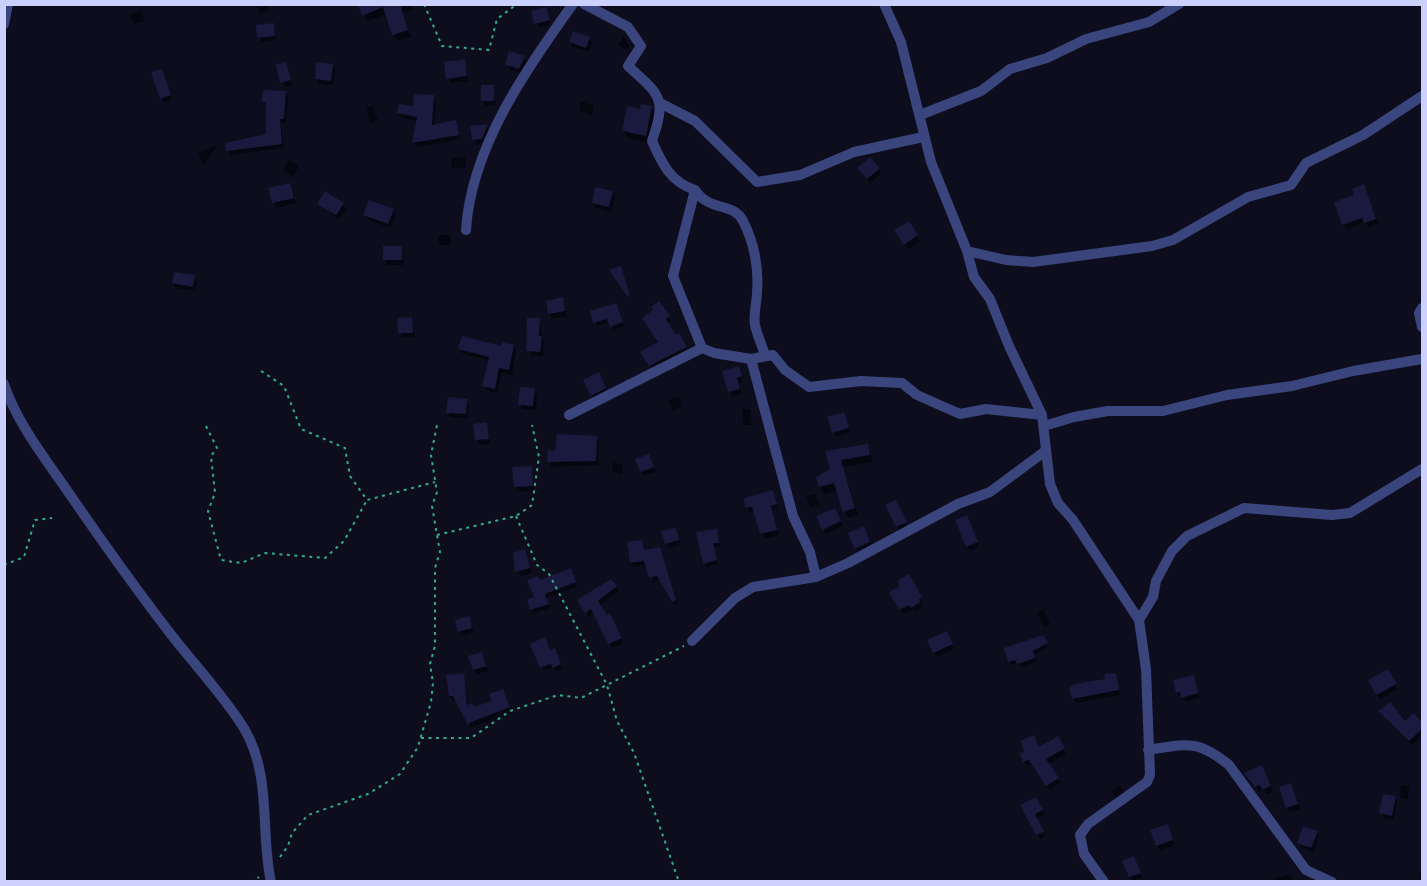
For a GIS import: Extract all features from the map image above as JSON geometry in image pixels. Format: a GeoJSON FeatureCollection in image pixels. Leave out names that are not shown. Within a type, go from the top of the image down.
{"type":"FeatureCollection","features":[{"type":"Feature","properties":{"kind":"street"},"geometry":{"type":"LineString","coordinates":[[4,24],[8,4]]}},
{"type":"Feature","properties":{"kind":"street"},"geometry":{"type":"LineString","coordinates":[[466,230],[468,202],[490,144],[534,56],[573,4]]}},
{"type":"Feature","properties":{"kind":"street"},"geometry":{"type":"LineString","coordinates":[[584,4],[628,27],[641,46],[628,66],[656,91],[662,112],[652,141],[666,171],[686,187],[695,190],[702,200],[714,206],[727,207],[742,218],[753,247],[758,278],[754,322],[765,355]]}},
{"type":"Feature","properties":{"kind":"street"},"geometry":{"type":"LineString","coordinates":[[884,4],[901,42],[924,137],[967,251],[974,277],[990,299],[1009,346],[1029,384],[1043,421],[1044,452],[1050,484],[1058,503],[1073,520],[1139,620],[1146,660],[1150,775],[1147,782],[1088,824],[1080,835],[1084,854],[1104,882]]}},
{"type":"Feature","properties":{"kind":"street"},"geometry":{"type":"LineString","coordinates":[[920,115],[981,91],[1010,69],[1047,58],[1086,39],[1149,22],[1179,4]]}},
{"type":"Feature","properties":{"kind":"street"},"geometry":{"type":"LineString","coordinates":[[967,251],[1006,260],[1033,262],[1152,246],[1173,240],[1248,197],[1291,185],[1306,163],[1363,135],[1422,96]]}},
{"type":"Feature","properties":{"kind":"street"},"geometry":{"type":"LineString","coordinates":[[660,103],[694,121],[757,182],[800,175],[854,152],[924,137]]}},
{"type":"Feature","properties":{"kind":"street"},"geometry":{"type":"LineString","coordinates":[[695,190],[674,276],[702,348],[714,353],[751,359],[773,355],[785,370],[809,387],[861,381],[902,383],[917,395],[960,414],[986,409],[1043,421],[1108,411],[1163,411],[1227,395],[1292,386],[1353,371],[1422,359]]}},
{"type":"Feature","properties":{"kind":"street"},"geometry":{"type":"LineString","coordinates":[[1422,308],[1419,314],[1422,327]]}},
{"type":"Feature","properties":{"kind":"street"},"geometry":{"type":"LineString","coordinates":[[569,415],[702,348]]}},
{"type":"Feature","properties":{"kind":"street"},"geometry":{"type":"LineString","coordinates":[[751,359],[766,424],[781,464],[793,516],[810,552],[816,577]]}},
{"type":"Feature","properties":{"kind":"street"},"geometry":{"type":"LineString","coordinates":[[4,384],[11,404],[29,436],[141,596],[245,731],[256,759],[266,803],[270,877]]}},
{"type":"Feature","properties":{"kind":"street"},"geometry":{"type":"LineString","coordinates":[[692,642],[735,598],[753,587],[816,577],[848,563],[958,504],[990,492],[1044,452]]}},
{"type":"Feature","properties":{"kind":"street"},"geometry":{"type":"LineString","coordinates":[[1139,620],[1153,597],[1156,581],[1172,551],[1187,536],[1244,508],[1332,516],[1350,513],[1422,469]]}},
{"type":"Feature","properties":{"kind":"street"},"geometry":{"type":"LineString","coordinates":[[1148,750],[1192,744],[1218,756],[1229,765],[1306,870],[1332,882]]}},
{"type":"Feature","properties":{"kind":"path"},"geometry":{"type":"LineString","coordinates":[[424,4],[442,46],[489,50],[497,19],[517,4]]}},
{"type":"Feature","properties":{"kind":"path"},"geometry":{"type":"LineString","coordinates":[[261,371],[284,386],[301,429],[345,448],[350,477],[367,500]]}},
{"type":"Feature","properties":{"kind":"path"},"geometry":{"type":"LineString","coordinates":[[251,882],[270,877],[288,846],[292,833],[308,815],[368,794],[400,774],[418,747],[433,683],[430,664],[435,646],[435,568],[440,552],[432,506],[437,492],[431,455],[438,425]]}},
{"type":"Feature","properties":{"kind":"path"},"geometry":{"type":"LineString","coordinates":[[437,535],[516,516],[532,505],[539,457],[532,425]]}},
{"type":"Feature","properties":{"kind":"path"},"geometry":{"type":"LineString","coordinates":[[206,426],[216,448],[211,456],[215,493],[208,511],[221,560],[241,563],[265,553],[325,558],[344,541],[367,500],[436,482]]}},
{"type":"Feature","properties":{"kind":"path"},"geometry":{"type":"LineString","coordinates":[[516,516],[537,565],[549,574],[607,685],[617,722],[634,753],[679,882]]}},
{"type":"Feature","properties":{"kind":"path"},"geometry":{"type":"LineString","coordinates":[[4,564],[24,557],[35,520],[52,518]]}},
{"type":"Feature","properties":{"kind":"path"},"geometry":{"type":"LineString","coordinates":[[421,738],[471,738],[510,711],[558,694],[581,698],[692,642]]}},
{"type":"Feature","properties":{"kind":"building"},"geometry":{"type":"Polygon","coordinates":[[[358,4],[400,4],[408,30],[392,35],[383,7],[362,16],[358,4]]]}},
{"type":"Feature","properties":{"kind":"building"},"geometry":{"type":"Polygon","coordinates":[[[546,7],[550,20],[534,24],[531,11],[546,7]]]}},
{"type":"Feature","properties":{"kind":"building"},"geometry":{"type":"Polygon","coordinates":[[[274,23],[275,36],[257,38],[256,25],[274,23]]]}},
{"type":"Feature","properties":{"kind":"building"},"geometry":{"type":"Polygon","coordinates":[[[573,31],[590,37],[586,48],[569,42],[573,31]]]}},
{"type":"Feature","properties":{"kind":"building"},"geometry":{"type":"Polygon","coordinates":[[[509,51],[525,56],[519,69],[505,65],[509,51]]]}},
{"type":"Feature","properties":{"kind":"building"},"geometry":{"type":"Polygon","coordinates":[[[465,59],[467,76],[446,79],[444,62],[465,59]]]}},
{"type":"Feature","properties":{"kind":"building"},"geometry":{"type":"Polygon","coordinates":[[[286,62],[291,80],[280,83],[276,64],[286,62]]]}},
{"type":"Feature","properties":{"kind":"building"},"geometry":{"type":"Polygon","coordinates":[[[316,62],[333,64],[331,81],[315,79],[316,62]]]}},
{"type":"Feature","properties":{"kind":"building"},"geometry":{"type":"Polygon","coordinates":[[[162,69],[171,95],[160,99],[151,72],[162,69]]]}},
{"type":"Feature","properties":{"kind":"building"},"geometry":{"type":"Polygon","coordinates":[[[481,85],[494,85],[494,101],[481,101],[481,85]]]}},
{"type":"Feature","properties":{"kind":"building"},"geometry":{"type":"Polygon","coordinates":[[[263,90],[286,91],[284,119],[280,119],[282,144],[226,151],[225,143],[266,134],[266,102],[262,102],[263,90]]]}},
{"type":"Feature","properties":{"kind":"building"},"geometry":{"type":"Polygon","coordinates":[[[414,94],[434,95],[432,125],[456,120],[459,135],[412,143],[417,117],[397,113],[399,104],[413,106],[414,94]]]}},
{"type":"Feature","properties":{"kind":"building"},"geometry":{"type":"Polygon","coordinates":[[[641,104],[652,106],[646,136],[622,131],[627,106],[640,109],[641,104]]]}},
{"type":"Feature","properties":{"kind":"building"},"geometry":{"type":"Polygon","coordinates":[[[488,124],[482,139],[472,140],[470,126],[488,124]]]}},
{"type":"Feature","properties":{"kind":"building"},"geometry":{"type":"Polygon","coordinates":[[[870,157],[880,168],[867,179],[857,168],[870,157]]]}},
{"type":"Feature","properties":{"kind":"building"},"geometry":{"type":"Polygon","coordinates":[[[290,183],[294,198],[272,203],[268,188],[290,183]]]}},
{"type":"Feature","properties":{"kind":"building"},"geometry":{"type":"Polygon","coordinates":[[[1364,184],[1376,219],[1364,223],[1362,218],[1342,225],[1334,202],[1354,195],[1352,189],[1364,184]]]}},
{"type":"Feature","properties":{"kind":"building"},"geometry":{"type":"Polygon","coordinates":[[[595,187],[613,191],[609,207],[592,203],[595,187]]]}},
{"type":"Feature","properties":{"kind":"building"},"geometry":{"type":"Polygon","coordinates":[[[325,191],[344,203],[336,215],[317,204],[325,191]]]}},
{"type":"Feature","properties":{"kind":"building"},"geometry":{"type":"Polygon","coordinates":[[[369,200],[394,209],[388,224],[363,215],[369,200]]]}},
{"type":"Feature","properties":{"kind":"building"},"geometry":{"type":"Polygon","coordinates":[[[909,221],[918,235],[904,245],[894,230],[909,221]]]}},
{"type":"Feature","properties":{"kind":"building"},"geometry":{"type":"Polygon","coordinates":[[[383,246],[402,246],[402,260],[383,260],[383,246]]]}},
{"type":"Feature","properties":{"kind":"building"},"geometry":{"type":"Polygon","coordinates":[[[621,266],[630,296],[628,297],[609,270],[621,266]]]}},
{"type":"Feature","properties":{"kind":"building"},"geometry":{"type":"Polygon","coordinates":[[[174,272],[195,275],[193,287],[172,283],[174,272]]]}},
{"type":"Feature","properties":{"kind":"building"},"geometry":{"type":"Polygon","coordinates":[[[563,297],[565,311],[548,314],[546,301],[563,297]]]}},
{"type":"Feature","properties":{"kind":"building"},"geometry":{"type":"Polygon","coordinates":[[[659,301],[670,316],[666,319],[676,335],[679,333],[687,347],[649,366],[640,352],[658,342],[642,318],[653,310],[651,307],[659,301]]]}},
{"type":"Feature","properties":{"kind":"building"},"geometry":{"type":"Polygon","coordinates":[[[616,303],[623,322],[610,327],[607,319],[593,323],[590,311],[616,303]]]}},
{"type":"Feature","properties":{"kind":"building"},"geometry":{"type":"Polygon","coordinates":[[[412,317],[413,333],[398,333],[397,318],[412,317]]]}},
{"type":"Feature","properties":{"kind":"building"},"geometry":{"type":"Polygon","coordinates":[[[527,318],[540,318],[539,336],[542,336],[540,352],[526,351],[527,318]]]}},
{"type":"Feature","properties":{"kind":"building"},"geometry":{"type":"Polygon","coordinates":[[[462,336],[501,346],[502,342],[514,345],[509,370],[499,368],[495,389],[482,386],[489,357],[458,349],[462,336]]]}},
{"type":"Feature","properties":{"kind":"building"},"geometry":{"type":"Polygon","coordinates":[[[739,366],[742,376],[737,378],[740,389],[728,392],[722,371],[739,366]]]}},
{"type":"Feature","properties":{"kind":"building"},"geometry":{"type":"Polygon","coordinates":[[[599,372],[606,388],[591,396],[583,380],[599,372]]]}},
{"type":"Feature","properties":{"kind":"building"},"geometry":{"type":"Polygon","coordinates":[[[520,387],[535,388],[533,406],[518,405],[520,387]]]}},
{"type":"Feature","properties":{"kind":"building"},"geometry":{"type":"Polygon","coordinates":[[[448,397],[467,399],[466,414],[446,413],[448,397]]]}},
{"type":"Feature","properties":{"kind":"building"},"geometry":{"type":"Polygon","coordinates":[[[844,412],[849,428],[832,433],[827,417],[844,412]]]}},
{"type":"Feature","properties":{"kind":"building"},"geometry":{"type":"Polygon","coordinates":[[[487,422],[489,439],[475,440],[473,424],[487,422]]]}},
{"type":"Feature","properties":{"kind":"building"},"geometry":{"type":"Polygon","coordinates":[[[557,434],[597,436],[596,461],[547,462],[548,450],[555,451],[557,434]]]}},
{"type":"Feature","properties":{"kind":"building"},"geometry":{"type":"Polygon","coordinates":[[[868,444],[870,455],[841,460],[855,508],[843,512],[834,483],[819,487],[816,477],[830,469],[825,451],[868,444]]]}},
{"type":"Feature","properties":{"kind":"building"},"geometry":{"type":"Polygon","coordinates":[[[649,454],[654,467],[640,472],[635,459],[649,454]]]}},
{"type":"Feature","properties":{"kind":"building"},"geometry":{"type":"Polygon","coordinates":[[[532,466],[533,486],[514,487],[512,467],[532,466]]]}},
{"type":"Feature","properties":{"kind":"building"},"geometry":{"type":"Polygon","coordinates":[[[773,490],[777,504],[771,506],[777,530],[760,534],[752,507],[745,507],[744,498],[773,490]]]}},
{"type":"Feature","properties":{"kind":"building"},"geometry":{"type":"Polygon","coordinates":[[[896,500],[907,522],[896,527],[885,505],[896,500]]]}},
{"type":"Feature","properties":{"kind":"building"},"geometry":{"type":"Polygon","coordinates":[[[835,508],[841,521],[822,530],[816,516],[835,508]]]}},
{"type":"Feature","properties":{"kind":"building"},"geometry":{"type":"Polygon","coordinates":[[[967,515],[978,542],[966,547],[955,520],[967,515]]]}},
{"type":"Feature","properties":{"kind":"building"},"geometry":{"type":"Polygon","coordinates":[[[864,526],[870,542],[854,549],[848,533],[864,526]]]}},
{"type":"Feature","properties":{"kind":"building"},"geometry":{"type":"Polygon","coordinates":[[[676,528],[679,540],[665,544],[661,531],[676,528]]]}},
{"type":"Feature","properties":{"kind":"building"},"geometry":{"type":"Polygon","coordinates":[[[717,529],[719,543],[713,543],[717,560],[703,564],[696,532],[717,529]]]}},
{"type":"Feature","properties":{"kind":"building"},"geometry":{"type":"Polygon","coordinates":[[[642,540],[644,550],[660,547],[676,600],[672,602],[657,576],[649,578],[644,561],[630,563],[627,542],[642,540]]]}},
{"type":"Feature","properties":{"kind":"building"},"geometry":{"type":"Polygon","coordinates":[[[525,549],[530,568],[515,572],[513,553],[525,549]]]}},
{"type":"Feature","properties":{"kind":"building"},"geometry":{"type":"Polygon","coordinates":[[[571,568],[576,582],[545,594],[549,604],[530,610],[527,599],[534,597],[527,580],[538,576],[540,580],[571,568]]]}},
{"type":"Feature","properties":{"kind":"building"},"geometry":{"type":"Polygon","coordinates":[[[909,574],[922,597],[919,599],[920,602],[911,608],[909,605],[899,610],[889,592],[900,586],[897,581],[909,574]]]}},
{"type":"Feature","properties":{"kind":"building"},"geometry":{"type":"Polygon","coordinates":[[[611,579],[617,586],[598,601],[607,615],[610,613],[622,638],[608,644],[591,609],[585,613],[577,600],[611,579]]]}},
{"type":"Feature","properties":{"kind":"building"},"geometry":{"type":"Polygon","coordinates":[[[469,616],[472,628],[458,632],[455,620],[469,616]]]}},
{"type":"Feature","properties":{"kind":"building"},"geometry":{"type":"Polygon","coordinates":[[[947,631],[953,644],[933,653],[927,640],[947,631]]]}},
{"type":"Feature","properties":{"kind":"building"},"geometry":{"type":"Polygon","coordinates":[[[1043,635],[1048,643],[1033,651],[1035,658],[1017,664],[1015,660],[1008,662],[1004,648],[1043,635]]]}},
{"type":"Feature","properties":{"kind":"building"},"geometry":{"type":"Polygon","coordinates":[[[545,637],[550,650],[555,648],[561,664],[553,668],[551,664],[540,668],[530,644],[545,637]]]}},
{"type":"Feature","properties":{"kind":"building"},"geometry":{"type":"Polygon","coordinates":[[[482,652],[486,666],[473,670],[468,656],[482,652]]]}},
{"type":"Feature","properties":{"kind":"building"},"geometry":{"type":"Polygon","coordinates":[[[1388,669],[1397,684],[1376,695],[1368,680],[1388,669]]]}},
{"type":"Feature","properties":{"kind":"building"},"geometry":{"type":"Polygon","coordinates":[[[464,673],[467,705],[472,703],[474,707],[492,701],[489,694],[503,689],[510,707],[469,723],[469,727],[453,696],[449,696],[446,675],[464,673]]]}},
{"type":"Feature","properties":{"kind":"building"},"geometry":{"type":"Polygon","coordinates":[[[1116,673],[1119,690],[1072,699],[1069,688],[1074,684],[1105,679],[1104,674],[1116,673]]]}},
{"type":"Feature","properties":{"kind":"building"},"geometry":{"type":"Polygon","coordinates":[[[1194,675],[1198,693],[1181,698],[1180,692],[1176,693],[1173,680],[1194,675]]]}},
{"type":"Feature","properties":{"kind":"building"},"geometry":{"type":"Polygon","coordinates":[[[1390,702],[1405,721],[1414,713],[1422,722],[1422,729],[1409,741],[1378,711],[1390,702]]]}},
{"type":"Feature","properties":{"kind":"building"},"geometry":{"type":"Polygon","coordinates":[[[1034,735],[1039,747],[1058,736],[1065,748],[1046,759],[1059,778],[1046,786],[1029,760],[1023,762],[1020,753],[1024,752],[1020,741],[1034,735]]]}},
{"type":"Feature","properties":{"kind":"building"},"geometry":{"type":"Polygon","coordinates":[[[1262,765],[1271,786],[1262,790],[1260,785],[1255,787],[1244,773],[1262,765]]]}},
{"type":"Feature","properties":{"kind":"building"},"geometry":{"type":"Polygon","coordinates":[[[1291,783],[1298,804],[1286,808],[1279,787],[1291,783]]]}},
{"type":"Feature","properties":{"kind":"building"},"geometry":{"type":"Polygon","coordinates":[[[1383,794],[1396,796],[1392,816],[1379,813],[1383,794]]]}},
{"type":"Feature","properties":{"kind":"building"},"geometry":{"type":"Polygon","coordinates":[[[1036,797],[1043,810],[1035,814],[1044,832],[1036,835],[1020,805],[1036,797]]]}},
{"type":"Feature","properties":{"kind":"building"},"geometry":{"type":"Polygon","coordinates":[[[1168,824],[1173,840],[1156,846],[1150,830],[1168,824]]]}},
{"type":"Feature","properties":{"kind":"building"},"geometry":{"type":"Polygon","coordinates":[[[1303,826],[1318,831],[1311,848],[1297,843],[1303,826]]]}},
{"type":"Feature","properties":{"kind":"building"},"geometry":{"type":"Polygon","coordinates":[[[1134,856],[1141,873],[1129,877],[1122,861],[1134,856]]]}}]}
